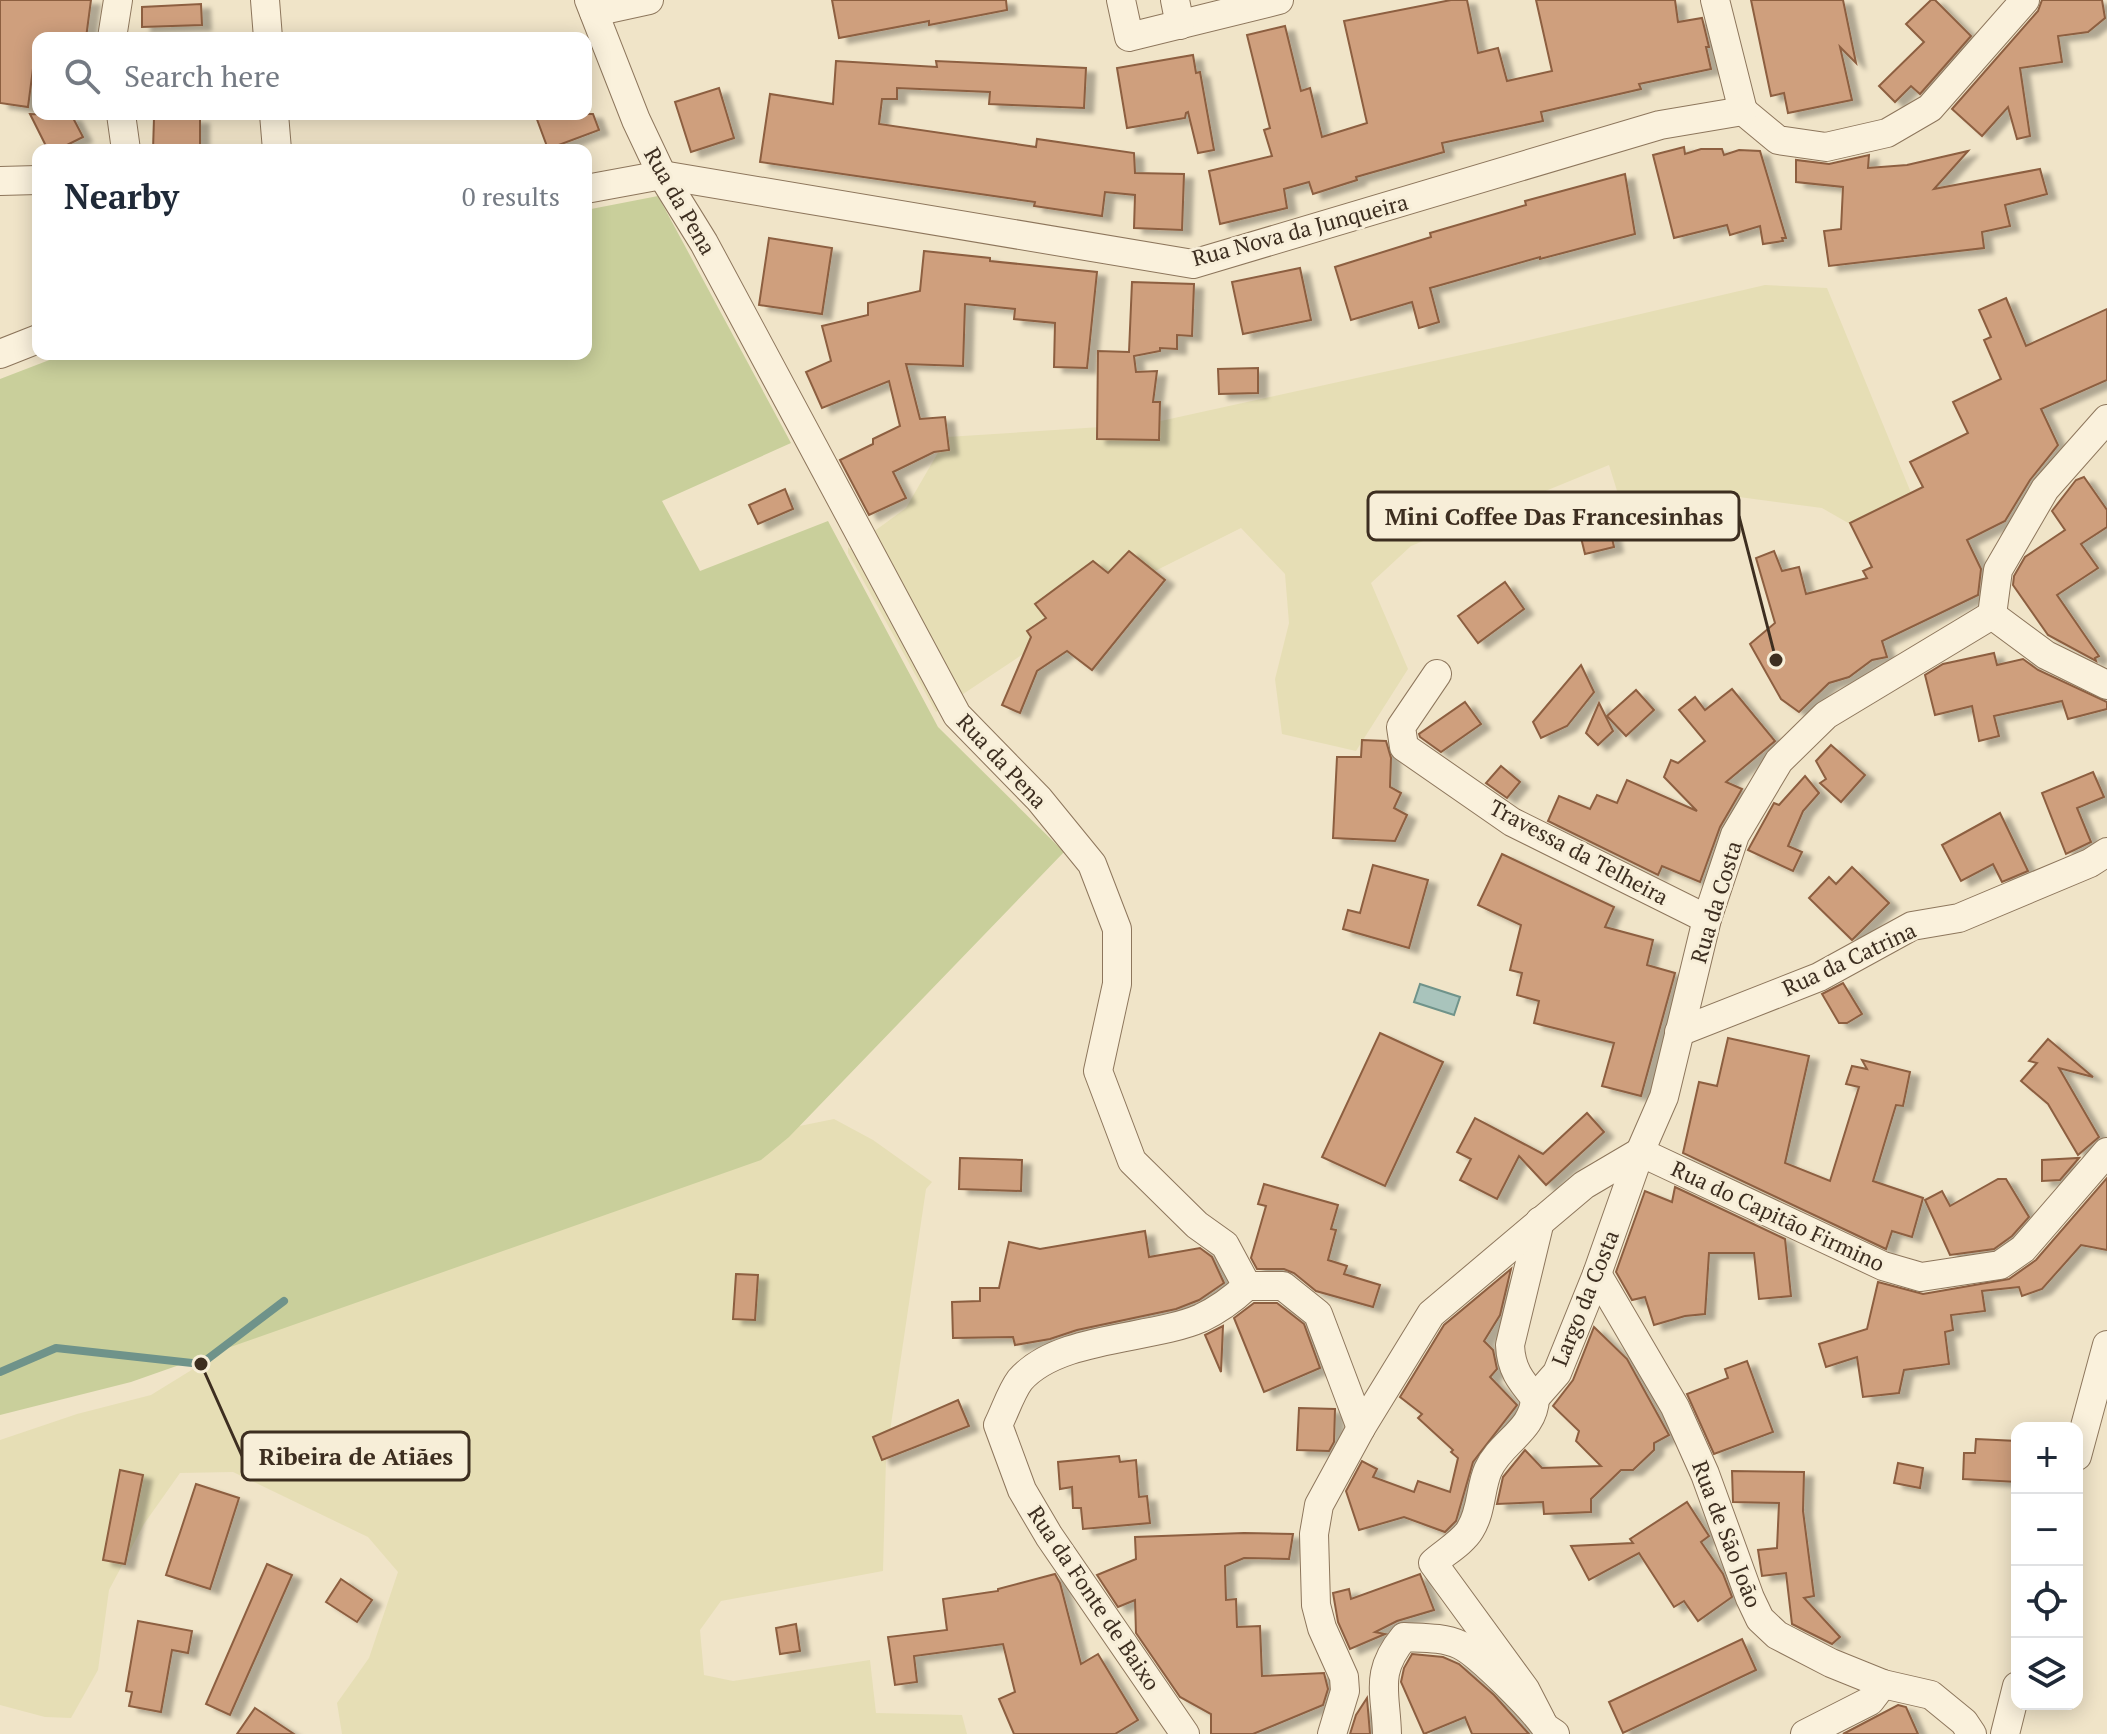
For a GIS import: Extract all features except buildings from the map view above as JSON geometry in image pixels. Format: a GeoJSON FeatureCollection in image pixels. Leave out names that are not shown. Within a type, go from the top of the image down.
{"type":"FeatureCollection","features":[{"type":"Feature","properties":{"kind":"street"},"geometry":{"type":"LineString","coordinates":[[113,32],[118,0]]}},
{"type":"Feature","properties":{"kind":"street"},"geometry":{"type":"LineString","coordinates":[[265,0],[268,32]]}},
{"type":"Feature","properties":{"kind":"street"},"geometry":{"type":"LineString","coordinates":[[592,6],[649,0]]}},
{"type":"Feature","properties":{"kind":"street"},"geometry":{"type":"LineString","coordinates":[[1121,0],[1129,37],[1178,12],[1279,0]]}},
{"type":"Feature","properties":{"kind":"street"},"geometry":{"type":"LineString","coordinates":[[1715,0],[1743,111],[1778,140],[1826,147],[1887,133],[1930,108],[2025,0]]}},
{"type":"Feature","properties":{"kind":"street","name":"Rua da Pena"},"geometry":{"type":"LineString","coordinates":[[592,6],[636,120],[662,175],[704,243],[957,715],[1039,799],[1092,864],[1117,929],[1117,984],[1098,1071],[1132,1161],[1197,1225],[1225,1245],[1247,1286]]}},
{"type":"Feature","properties":{"kind":"street","name":"Rua Nova da Junqueira"},"geometry":{"type":"LineString","coordinates":[[592,188],[662,175],[1193,264],[1660,125],[1743,111]]}},
{"type":"Feature","properties":{"kind":"street"},"geometry":{"type":"LineString","coordinates":[[122,120],[125,144]]}},
{"type":"Feature","properties":{"kind":"street"},"geometry":{"type":"LineString","coordinates":[[274,120],[276,144]]}},
{"type":"Feature","properties":{"kind":"street"},"geometry":{"type":"LineString","coordinates":[[0,181],[32,180]]}},
{"type":"Feature","properties":{"kind":"street"},"geometry":{"type":"LineString","coordinates":[[0,354],[32,341]]}},
{"type":"Feature","properties":{"kind":"street"},"geometry":{"type":"LineString","coordinates":[[2107,419],[2045,489],[1998,570],[1992,615],[2046,655],[2107,685]]}},
{"type":"Feature","properties":{"kind":"street","name":"Rua da Costa"},"geometry":{"type":"LineString","coordinates":[[1640,1152],[1664,1097],[1707,919],[1735,835],[1779,761],[1826,715],[1992,615]]}},
{"type":"Feature","properties":{"kind":"street","name":"Travessa da Telheira"},"geometry":{"type":"LineString","coordinates":[[1437,674],[1401,727],[1404,747],[1512,822],[1707,919]]}},
{"type":"Feature","properties":{"kind":"street","name":"Rua da Catrina"},"geometry":{"type":"LineString","coordinates":[[1679,1032],[1819,977],[1912,926],[1959,918],[2090,863],[2107,852]]}},
{"type":"Feature","properties":{"kind":"street"},"geometry":{"type":"LineString","coordinates":[[1332,1734],[1345,1691],[1344,1677],[1322,1628],[1316,1605],[1315,1520],[1319,1505],[1361,1428],[1431,1314],[1584,1185],[1640,1152]]}},
{"type":"Feature","properties":{"kind":"street","name":"Rua do Capitão Firmino"},"geometry":{"type":"LineString","coordinates":[[1640,1152],[1883,1266],[1921,1277],[2000,1265],[2023,1249],[2107,1152]]}},
{"type":"Feature","properties":{"kind":"street","name":"Largo da Costa"},"geometry":{"type":"LineString","coordinates":[[1540,1221],[1510,1345],[1511,1362],[1518,1377],[1535,1398],[1557,1373],[1597,1274],[1640,1152]]}},
{"type":"Feature","properties":{"kind":"street","name":"Rua de São João"},"geometry":{"type":"LineString","coordinates":[[1597,1274],[1675,1407],[1705,1474],[1760,1619],[1777,1635],[1831,1663],[1883,1684],[1931,1695],[1964,1722],[1972,1734]]}},
{"type":"Feature","properties":{"kind":"street"},"geometry":{"type":"LineString","coordinates":[[1247,1286],[1283,1286],[1318,1314],[1361,1428]]}},
{"type":"Feature","properties":{"kind":"street","name":"Rua da Fonte de Baixo"},"geometry":{"type":"LineString","coordinates":[[1185,1734],[1049,1536],[1022,1490],[998,1425],[1020,1381],[1045,1360],[1199,1319],[1232,1301],[1247,1286]]}},
{"type":"Feature","properties":{"kind":"street"},"geometry":{"type":"LineString","coordinates":[[2083,1434],[2107,1345]]}},
{"type":"Feature","properties":{"kind":"street"},"geometry":{"type":"LineString","coordinates":[[1535,1398],[1535,1411],[1527,1426],[1488,1469],[1470,1531],[1433,1563],[1525,1689],[1548,1727]]}},
{"type":"Feature","properties":{"kind":"street"},"geometry":{"type":"LineString","coordinates":[[1387,1734],[1384,1669],[1404,1637],[1432,1638],[1460,1645],[1491,1669],[1548,1727]]}},
{"type":"Feature","properties":{"kind":"street"},"geometry":{"type":"LineString","coordinates":[[1805,1734],[1870,1701],[1883,1684]]}},
{"type":"Feature","properties":{"kind":"street"},"geometry":{"type":"LineString","coordinates":[[2005,1734],[2011,1710]]}},
{"type":"Feature","properties":{"kind":"shaded area"},"geometry":{"type":"Polygon","coordinates":[[[1765,285],[1827,288],[1914,500],[1883,543],[1822,508],[1739,497],[1690,523],[1632,539],[1609,465],[1411,546],[1371,583],[1408,669],[1356,751],[1282,734],[1275,679],[1289,623],[1285,574],[1241,528],[1127,585],[936,712],[848,553],[848,547],[850,549],[906,508],[947,437],[1147,424],[1765,285]]]}},
{"type":"Feature","properties":{"kind":"shaded area"},"geometry":{"type":"Polygon","coordinates":[[[834,1119],[873,1140],[932,1182],[926,1189],[886,1458],[883,1571],[721,1601],[700,1630],[704,1675],[733,1681],[870,1660],[876,1713],[962,1715],[967,1734],[342,1734],[337,1703],[369,1658],[398,1572],[368,1537],[233,1472],[180,1473],[144,1524],[109,1590],[98,1670],[71,1718],[45,1717],[0,1705],[0,1440],[77,1414],[151,1395],[326,1287],[765,1133],[834,1119]]]}},
{"type":"Feature","properties":{"kind":"green space"},"geometry":{"type":"Polygon","coordinates":[[[658,196],[791,443],[662,501],[700,571],[828,521],[938,727],[1064,852],[789,1137],[761,1160],[131,1382],[0,1415],[0,379],[49,360],[592,360],[592,209],[658,196]]]}},
{"type":"Feature","properties":{"kind":"water"},"geometry":{"type":"Polygon","coordinates":[[[1420,984],[1460,997],[1454,1015],[1414,1002],[1420,984]]]}},
{"type":"Feature","properties":{"kind":"waterway"},"geometry":{"type":"LineString","coordinates":[[0,1372],[56,1348],[201,1364],[284,1301]]}},
{"type":"Feature","properties":{"kind":"place","name":"Mini Coffee Das Francesinhas"},"geometry":{"type":"Point","coordinates":[1776,660]}},
{"type":"Feature","properties":{"kind":"place","name":"Ribeira de Atiães"},"geometry":{"type":"Point","coordinates":[201,1364]}}]}
